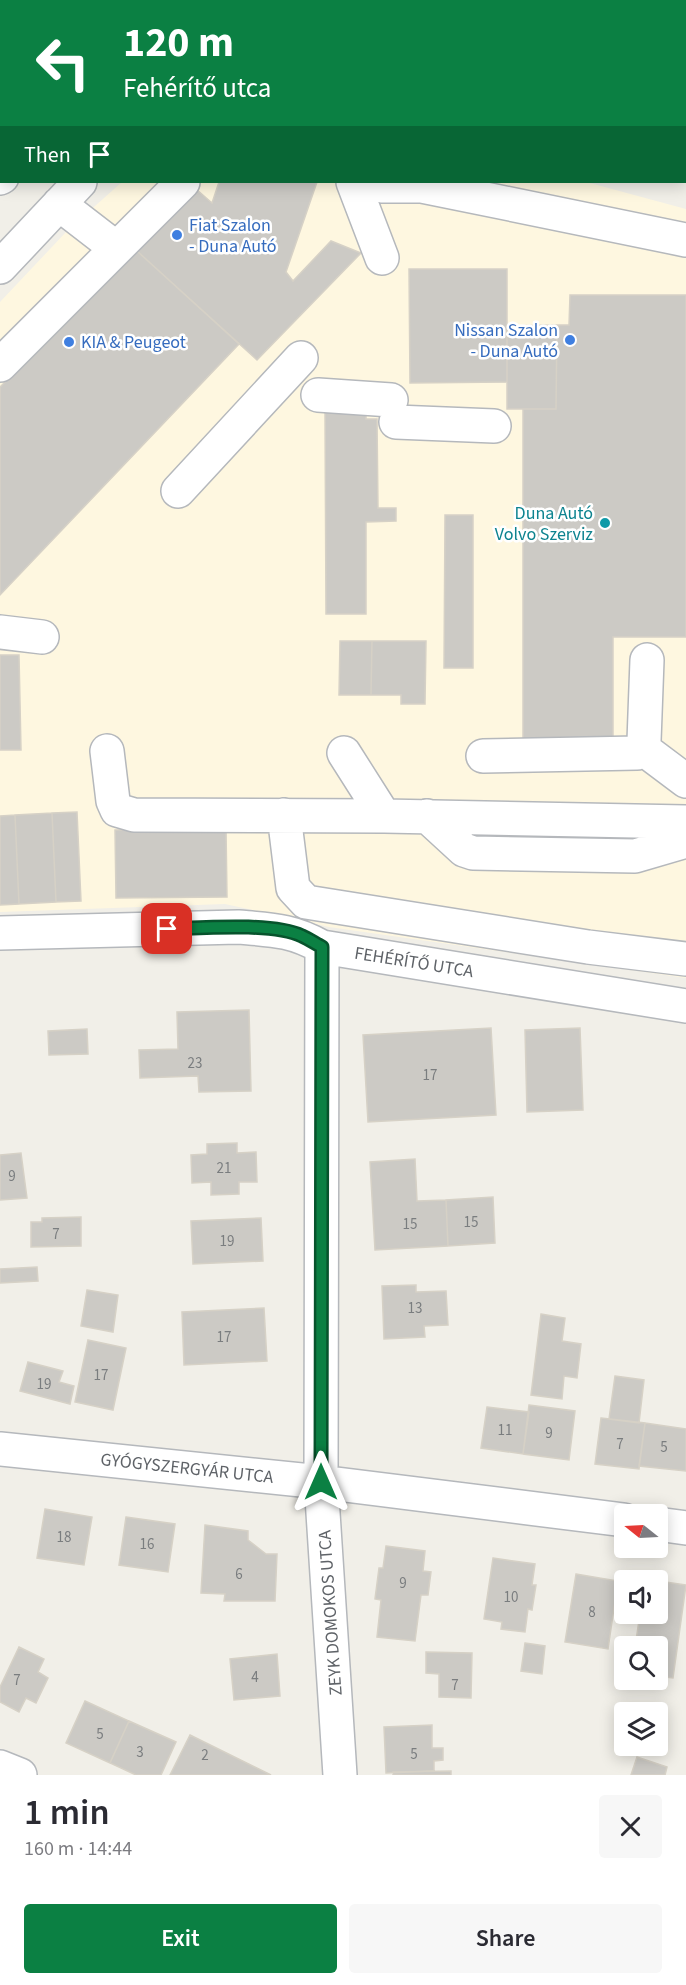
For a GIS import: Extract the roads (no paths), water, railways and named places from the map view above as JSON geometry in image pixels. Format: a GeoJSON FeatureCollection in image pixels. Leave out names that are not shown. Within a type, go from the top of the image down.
{"type":"FeatureCollection","features":[{"type":"Feature","properties":{"kind":"street"},"geometry":{"type":"LineString","coordinates":[[0,365],[182,183]]}},
{"type":"Feature","properties":{"kind":"street"},"geometry":{"type":"LineString","coordinates":[[353,183],[382,258]]}},
{"type":"Feature","properties":{"kind":"street"},"geometry":{"type":"LineString","coordinates":[[372,183],[383,186],[422,186],[686,240]]}},
{"type":"Feature","properties":{"kind":"street"},"geometry":{"type":"LineString","coordinates":[[0,267],[70,193],[116,248]]}},
{"type":"Feature","properties":{"kind":"street"},"geometry":{"type":"LineString","coordinates":[[178,492],[301,358]]}},
{"type":"Feature","properties":{"kind":"street"},"geometry":{"type":"LineString","coordinates":[[318,395],[393,411],[494,426]]}},
{"type":"Feature","properties":{"kind":"street"},"geometry":{"type":"LineString","coordinates":[[0,632],[42,638]]}},
{"type":"Feature","properties":{"kind":"street"},"geometry":{"type":"LineString","coordinates":[[483,756],[637,753],[642,748],[647,660]]}},
{"type":"Feature","properties":{"kind":"street"},"geometry":{"type":"LineString","coordinates":[[642,748],[686,781]]}},
{"type":"Feature","properties":{"kind":"street"},"geometry":{"type":"LineString","coordinates":[[107,751],[114,801],[117,810],[124,814],[427,816],[686,822]]}},
{"type":"Feature","properties":{"kind":"street"},"geometry":{"type":"LineString","coordinates":[[344,753],[384,816]]}},
{"type":"Feature","properties":{"kind":"street"},"geometry":{"type":"LineString","coordinates":[[284,815],[293,888],[306,902],[576,945],[686,959]]}},
{"type":"Feature","properties":{"kind":"street"},"geometry":{"type":"LineString","coordinates":[[427,816],[464,850],[473,853],[635,856],[686,841]]}},
{"type":"Feature","properties":{"kind":"street","name":"FEHÉRÍTŐ UTCA"},"geometry":{"type":"LineString","coordinates":[[0,933],[238,927],[301,935],[322,947],[686,1006]]}},
{"type":"Feature","properties":{"kind":"street","name":"ZEYK DOMOKOS UTCA"},"geometry":{"type":"LineString","coordinates":[[322,947],[321,1482],[340,1775]]}},
{"type":"Feature","properties":{"kind":"street","name":"GYÓGYSZERGYÁR UTCA"},"geometry":{"type":"LineString","coordinates":[[0,1449],[321,1482],[614,1519]]}},
{"type":"Feature","properties":{"kind":"street"},"geometry":{"type":"LineString","coordinates":[[668,1526],[686,1528]]}},
{"type":"Feature","properties":{"kind":"street"},"geometry":{"type":"LineString","coordinates":[[0,1767],[20,1775]]}},
{"type":"Feature","properties":{"kind":"place","name":"Fiat Szalon - Duna Autó"},"geometry":{"type":"Point","coordinates":[177,235]}},
{"type":"Feature","properties":{"kind":"place","name":"Nissan Szalon - Duna Autó"},"geometry":{"type":"Point","coordinates":[570,340]}},
{"type":"Feature","properties":{"kind":"place","name":"KIA & Peugeot"},"geometry":{"type":"Point","coordinates":[69,342]}},
{"type":"Feature","properties":{"kind":"place","name":"Duna Autó Volvo Szerviz"},"geometry":{"type":"Point","coordinates":[605,523]}}]}
